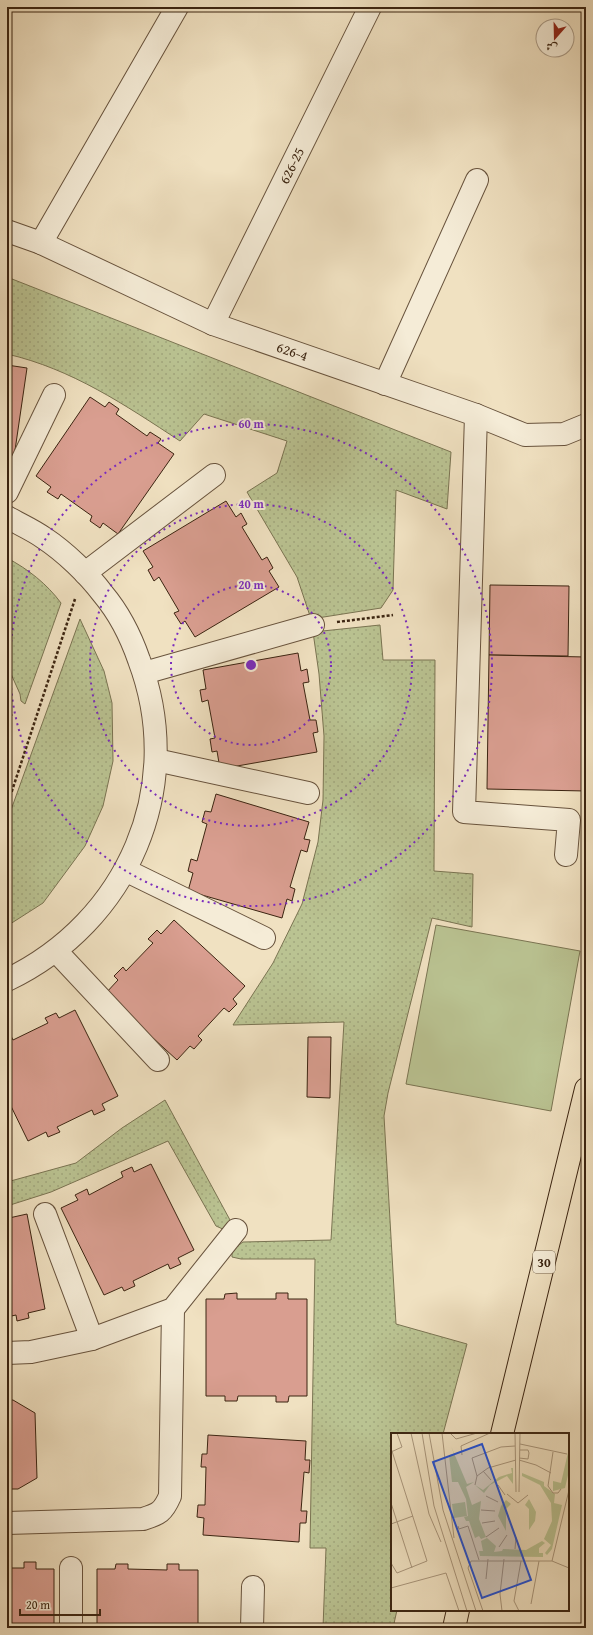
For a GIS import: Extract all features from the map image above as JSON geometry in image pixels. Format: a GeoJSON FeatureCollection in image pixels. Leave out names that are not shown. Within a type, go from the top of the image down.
{"type":"FeatureCollection","features":[{"type":"Feature","properties":{"kind":"highway","name":"30"},"geometry":{"type":"LineString","coordinates":[[502,1433],[586,1089]]}},
{"type":"Feature","properties":{"kind":"highway"},"geometry":{"type":"LineString","coordinates":[[454,1628],[458,1611]]}},
{"type":"Feature","properties":{"kind":"street"},"geometry":{"type":"LineString","coordinates":[[41,243],[177,7]]}},
{"type":"Feature","properties":{"kind":"street","name":"626-25"},"geometry":{"type":"LineString","coordinates":[[213,324],[370,7]]}},
{"type":"Feature","properties":{"kind":"street"},"geometry":{"type":"LineString","coordinates":[[385,384],[477,180]]}},
{"type":"Feature","properties":{"kind":"street","name":"626-4"},"geometry":{"type":"LineString","coordinates":[[7,231],[41,243],[213,324],[476,415],[525,435],[564,434],[586,425]]}},
{"type":"Feature","properties":{"kind":"street"},"geometry":{"type":"LineString","coordinates":[[7,492],[54,395]]}},
{"type":"Feature","properties":{"kind":"street"},"geometry":{"type":"LineString","coordinates":[[476,415],[464,812],[569,820],[566,855]]}},
{"type":"Feature","properties":{"kind":"street"},"geometry":{"type":"LineString","coordinates":[[85,572],[214,475]]}},
{"type":"Feature","properties":{"kind":"street"},"geometry":{"type":"LineString","coordinates":[[7,517],[44,538],[85,572],[104,595],[120,619],[134,645],[144,673],[156,730],[156,760],[151,798],[141,835],[125,870],[106,900],[83,928],[56,951],[26,971],[7,980]]}},
{"type":"Feature","properties":{"kind":"street"},"geometry":{"type":"LineString","coordinates":[[144,673],[312,625]]}},
{"type":"Feature","properties":{"kind":"street"},"geometry":{"type":"LineString","coordinates":[[156,760],[308,793]]}},
{"type":"Feature","properties":{"kind":"street"},"geometry":{"type":"LineString","coordinates":[[125,870],[264,938]]}},
{"type":"Feature","properties":{"kind":"street"},"geometry":{"type":"LineString","coordinates":[[56,951],[158,1060]]}},
{"type":"Feature","properties":{"kind":"street"},"geometry":{"type":"LineString","coordinates":[[45,1214],[92,1339]]}},
{"type":"Feature","properties":{"kind":"street"},"geometry":{"type":"LineString","coordinates":[[7,1353],[31,1352],[92,1339],[173,1309],[236,1230]]}},
{"type":"Feature","properties":{"kind":"street"},"geometry":{"type":"LineString","coordinates":[[7,1523],[143,1519],[157,1515],[165,1508],[170,1496],[173,1309]]}},
{"type":"Feature","properties":{"kind":"street"},"geometry":{"type":"LineString","coordinates":[[71,1568],[71,1628]]}},
{"type":"Feature","properties":{"kind":"street"},"geometry":{"type":"LineString","coordinates":[[252,1628],[253,1588]]}},
{"type":"Feature","properties":{"kind":"path"},"geometry":{"type":"LineString","coordinates":[[7,806],[61,639],[85,572]]}},
{"type":"Feature","properties":{"kind":"path"},"geometry":{"type":"LineString","coordinates":[[312,625],[393,615]]}},
{"type":"Feature","properties":{"kind":"green space"},"geometry":{"type":"Polygon","coordinates":[[[7,277],[451,452],[447,509],[396,490],[393,590],[381,608],[311,619],[297,577],[247,492],[277,473],[287,441],[204,414],[180,441],[139,414],[76,379],[54,369],[7,354],[7,277]]]}},
{"type":"Feature","properties":{"kind":"green space"},"geometry":{"type":"Polygon","coordinates":[[[7,558],[37,578],[61,603],[25,704],[21,701],[20,694],[7,665],[7,558]]]}},
{"type":"Feature","properties":{"kind":"green space"},"geometry":{"type":"Polygon","coordinates":[[[80,619],[104,671],[112,703],[113,761],[103,806],[85,846],[43,903],[7,926],[7,821],[80,619]]]}},
{"type":"Feature","properties":{"kind":"green space"},"geometry":{"type":"Polygon","coordinates":[[[380,625],[383,660],[435,660],[434,871],[473,874],[472,927],[432,918],[388,1093],[384,1116],[396,1324],[467,1344],[443,1433],[391,1433],[391,1611],[397,1611],[393,1628],[323,1628],[326,1548],[310,1548],[315,1259],[241,1259],[232,1257],[232,1250],[243,1242],[331,1240],[344,1022],[233,1025],[273,963],[302,904],[318,842],[323,800],[324,736],[319,674],[313,632],[380,625]]]}},
{"type":"Feature","properties":{"kind":"green space"},"geometry":{"type":"Polygon","coordinates":[[[436,925],[580,951],[551,1111],[406,1084],[436,925]]]}},
{"type":"Feature","properties":{"kind":"green space"},"geometry":{"type":"Polygon","coordinates":[[[165,1100],[230,1220],[229,1227],[225,1230],[216,1226],[168,1141],[51,1192],[7,1206],[7,1182],[76,1163],[122,1128],[165,1100]]]}},
{"type":"Feature","properties":{"kind":"building"},"geometry":{"type":"Polygon","coordinates":[[[7,365],[27,368],[13,464],[7,463],[7,365]]]}},
{"type":"Feature","properties":{"kind":"building"},"geometry":{"type":"Polygon","coordinates":[[[90,397],[105,407],[109,402],[119,409],[116,414],[147,436],[150,432],[161,439],[158,443],[174,454],[118,534],[103,523],[100,528],[90,521],[92,516],[61,494],[58,499],[47,492],[51,487],[36,476],[90,397]]]}},
{"type":"Feature","properties":{"kind":"building"},"geometry":{"type":"Polygon","coordinates":[[[226,501],[236,517],[241,513],[247,524],[242,527],[262,560],[267,557],[273,568],[269,571],[279,587],[195,637],[185,621],[181,624],[174,613],[179,611],[159,577],[154,581],[148,570],[153,567],[143,551],[226,501]]]}},
{"type":"Feature","properties":{"kind":"building"},"geometry":{"type":"Polygon","coordinates":[[[490,585],[569,586],[568,656],[489,655],[490,585]]]}},
{"type":"Feature","properties":{"kind":"building"},"geometry":{"type":"Polygon","coordinates":[[[298,653],[301,671],[307,669],[309,682],[303,683],[310,720],[316,720],[318,732],[313,733],[317,752],[220,769],[217,751],[212,752],[210,739],[215,738],[208,700],[202,702],[200,690],[206,689],[203,670],[298,653]]]}},
{"type":"Feature","properties":{"kind":"building"},"geometry":{"type":"Polygon","coordinates":[[[489,655],[586,657],[586,791],[487,789],[489,655]]]}},
{"type":"Feature","properties":{"kind":"building"},"geometry":{"type":"Polygon","coordinates":[[[7,703],[12,715],[7,730],[7,703]]]}},
{"type":"Feature","properties":{"kind":"building"},"geometry":{"type":"Polygon","coordinates":[[[216,794],[309,822],[304,839],[310,840],[307,852],[301,850],[290,887],[295,889],[292,901],[287,899],[282,918],[188,891],[193,873],[188,871],[191,859],[197,861],[207,824],[202,822],[205,811],[211,812],[216,794]]]}},
{"type":"Feature","properties":{"kind":"building"},"geometry":{"type":"Polygon","coordinates":[[[174,920],[245,986],[233,999],[237,1004],[229,1012],[224,1008],[198,1036],[202,1040],[194,1049],[190,1046],[177,1060],[105,994],[118,980],[114,976],[123,967],[126,971],[153,943],[148,939],[157,930],[161,934],[174,920]]]}},
{"type":"Feature","properties":{"kind":"building"},"geometry":{"type":"Polygon","coordinates":[[[75,1010],[118,1096],[102,1104],[105,1110],[94,1115],[92,1110],[57,1127],[60,1132],[48,1137],[46,1132],[28,1141],[7,1098],[7,1037],[11,1036],[13,1040],[48,1023],[45,1018],[56,1013],[59,1018],[75,1010]]]}},
{"type":"Feature","properties":{"kind":"building"},"geometry":{"type":"Polygon","coordinates":[[[308,1037],[331,1037],[330,1098],[307,1097],[308,1037]]]}},
{"type":"Feature","properties":{"kind":"building"},"geometry":{"type":"Polygon","coordinates":[[[151,1164],[194,1250],[178,1258],[181,1264],[170,1269],[168,1264],[133,1281],[135,1286],[124,1291],[122,1287],[104,1295],[61,1208],[78,1200],[75,1195],[87,1189],[89,1195],[123,1177],[121,1172],[132,1167],[134,1172],[151,1164]]]}},
{"type":"Feature","properties":{"kind":"building"},"geometry":{"type":"Polygon","coordinates":[[[7,1212],[9,1218],[27,1214],[45,1309],[28,1313],[29,1318],[17,1321],[16,1315],[7,1317],[7,1212]]]}},
{"type":"Feature","properties":{"kind":"building"},"geometry":{"type":"Polygon","coordinates":[[[237,1293],[237,1299],[276,1299],[276,1293],[288,1293],[288,1299],[307,1299],[307,1396],[289,1396],[288,1402],[276,1402],[276,1396],[238,1396],[237,1401],[225,1401],[225,1396],[206,1396],[206,1299],[224,1299],[225,1294],[237,1293]]]}},
{"type":"Feature","properties":{"kind":"building"},"geometry":{"type":"Polygon","coordinates":[[[7,1400],[13,1400],[35,1413],[37,1478],[18,1489],[7,1489],[7,1400]]]}},
{"type":"Feature","properties":{"kind":"building"},"geometry":{"type":"Polygon","coordinates":[[[208,1435],[306,1441],[305,1460],[310,1460],[309,1473],[304,1472],[301,1511],[307,1511],[306,1523],[300,1523],[299,1542],[203,1535],[204,1518],[197,1517],[198,1505],[205,1505],[206,1467],[201,1467],[202,1454],[207,1454],[208,1435]]]}},
{"type":"Feature","properties":{"kind":"building"},"geometry":{"type":"Polygon","coordinates":[[[24,1562],[36,1562],[36,1569],[54,1569],[54,1628],[7,1628],[7,1568],[24,1568],[24,1562]]]}},
{"type":"Feature","properties":{"kind":"building"},"geometry":{"type":"Polygon","coordinates":[[[116,1564],[128,1564],[128,1569],[167,1570],[167,1564],[179,1564],[179,1570],[198,1570],[198,1628],[97,1628],[97,1569],[115,1569],[116,1564]]]}}]}
